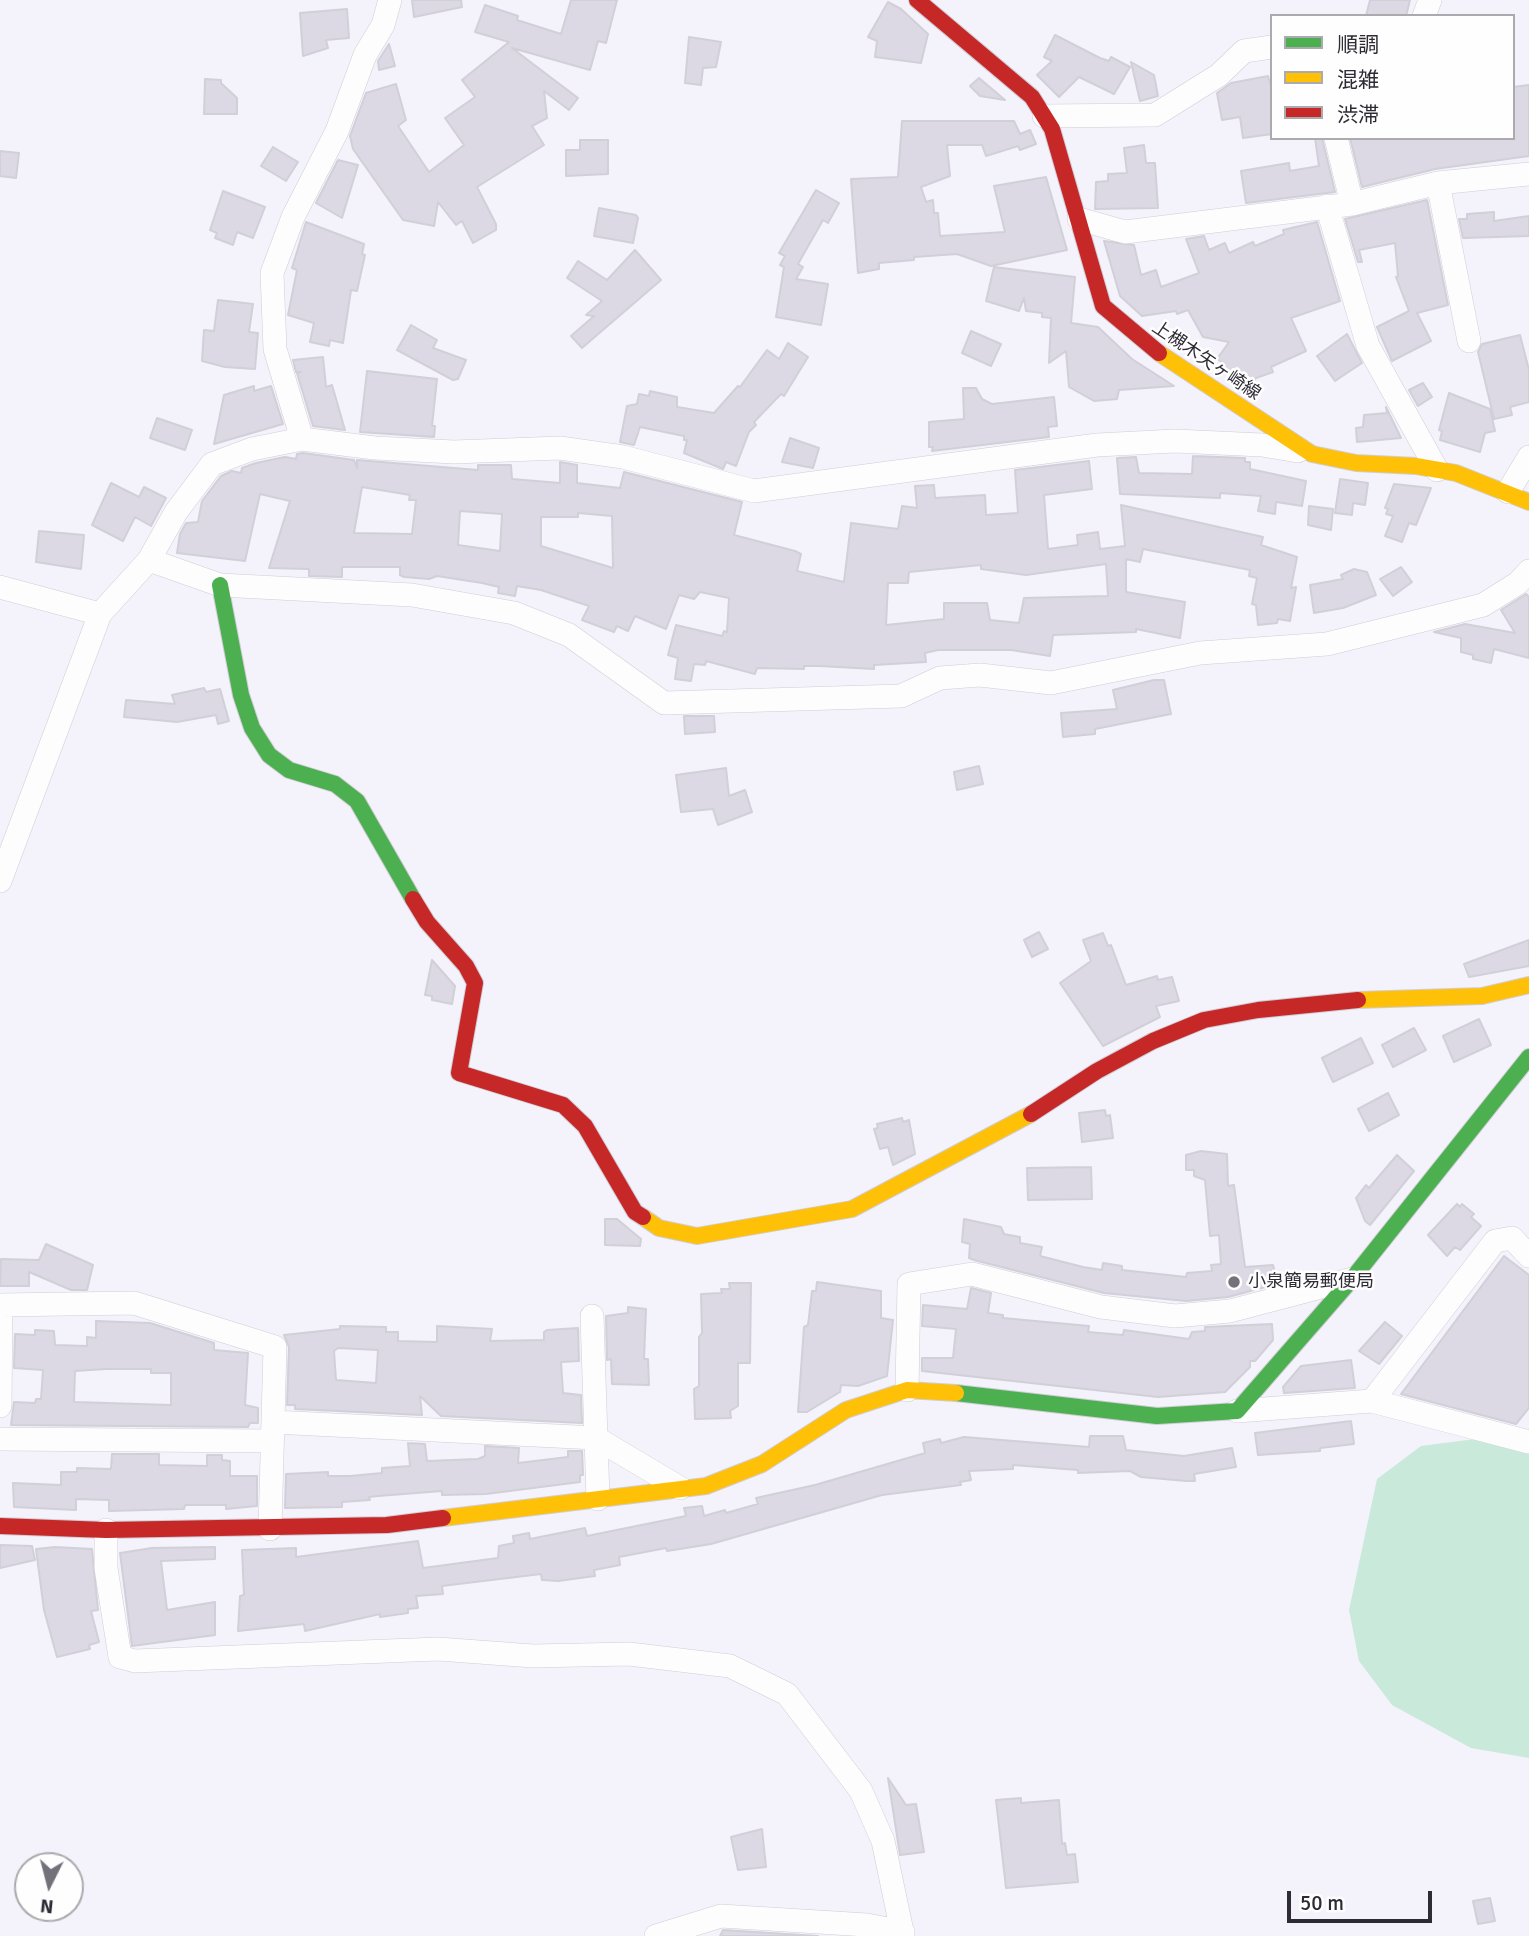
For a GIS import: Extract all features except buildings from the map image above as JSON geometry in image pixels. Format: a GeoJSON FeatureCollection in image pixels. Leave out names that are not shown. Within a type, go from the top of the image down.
{"type":"FeatureCollection","features":[{"type":"Feature","properties":{"kind":"street"},"geometry":{"type":"LineString","coordinates":[[302,439],[275,349],[272,274],[293,217],[337,131],[365,55],[383,25],[390,0]]}},
{"type":"Feature","properties":{"kind":"street","name":"上槻木矢ヶ崎線"},"geometry":{"type":"LineString","coordinates":[[916,0],[1032,97],[1052,129],[1103,306],[1143,343],[1312,454],[1356,463],[1456,473],[1529,502]]}},
{"type":"Feature","properties":{"kind":"street"},"geometry":{"type":"LineString","coordinates":[[1044,116],[1155,115],[1219,75],[1244,51],[1270,47]]}},
{"type":"Feature","properties":{"kind":"street"},"geometry":{"type":"LineString","coordinates":[[1336,140],[1352,204]]}},
{"type":"Feature","properties":{"kind":"street"},"geometry":{"type":"LineString","coordinates":[[1079,219],[1125,232],[1352,204],[1438,183],[1529,174]]}},
{"type":"Feature","properties":{"kind":"street"},"geometry":{"type":"LineString","coordinates":[[1438,183],[1469,341]]}},
{"type":"Feature","properties":{"kind":"street"},"geometry":{"type":"LineString","coordinates":[[1327,206],[1368,346],[1437,470]]}},
{"type":"Feature","properties":{"kind":"street"},"geometry":{"type":"LineString","coordinates":[[0,881],[100,614],[149,560],[177,512],[212,464],[252,449],[302,439],[375,448],[454,452],[560,448],[624,457],[754,491],[1097,445],[1175,441],[1262,445],[1312,454]]}},
{"type":"Feature","properties":{"kind":"street"},"geometry":{"type":"LineString","coordinates":[[1508,492],[1529,457]]}},
{"type":"Feature","properties":{"kind":"street"},"geometry":{"type":"LineString","coordinates":[[149,560],[220,585],[412,595],[514,613],[569,635],[664,703],[901,696],[940,678],[980,675],[1051,683],[1200,653],[1327,645],[1483,605],[1518,583],[1529,571]]}},
{"type":"Feature","properties":{"kind":"street"},"geometry":{"type":"LineString","coordinates":[[220,585],[241,695],[252,728],[269,755],[289,770],[335,784],[357,801],[427,922],[466,966],[475,983],[459,1073],[563,1105],[585,1126],[635,1212],[659,1228],[697,1236],[852,1209],[1035,1112],[1097,1071],[1153,1041],[1204,1020],[1258,1010],[1351,1000],[1482,996],[1529,985]]}},
{"type":"Feature","properties":{"kind":"street"},"geometry":{"type":"LineString","coordinates":[[0,587],[100,614]]}},
{"type":"Feature","properties":{"kind":"street"},"geometry":{"type":"LineString","coordinates":[[1237,1411],[1352,1279],[1529,1056]]}},
{"type":"Feature","properties":{"kind":"street"},"geometry":{"type":"LineString","coordinates":[[1372,1401],[1495,1241],[1513,1238],[1529,1256]]}},
{"type":"Feature","properties":{"kind":"street"},"geometry":{"type":"LineString","coordinates":[[907,1390],[909,1284],[972,1274],[1101,1307],[1175,1315],[1230,1311],[1352,1279]]}},
{"type":"Feature","properties":{"kind":"street"},"geometry":{"type":"LineString","coordinates":[[0,1406],[0,1305],[134,1303],[275,1347],[270,1529]]}},
{"type":"Feature","properties":{"kind":"street"},"geometry":{"type":"LineString","coordinates":[[592,1316],[598,1499]]}},
{"type":"Feature","properties":{"kind":"street"},"geometry":{"type":"LineString","coordinates":[[0,1526],[106,1530],[387,1525],[706,1486],[762,1464],[846,1410],[907,1390],[942,1391],[1157,1416],[1372,1401],[1529,1441]]}},
{"type":"Feature","properties":{"kind":"street"},"geometry":{"type":"LineString","coordinates":[[0,1438],[272,1432],[596,1438],[680,1488]]}},
{"type":"Feature","properties":{"kind":"street"},"geometry":{"type":"LineString","coordinates":[[106,1530],[106,1568],[120,1657],[135,1661],[438,1649],[533,1656],[629,1654],[730,1666],[787,1694],[861,1791],[883,1841],[903,1934],[867,1926],[720,1916],[656,1936]]}},
{"type":"Feature","properties":{"kind":"green space"},"geometry":{"type":"Polygon","coordinates":[[[1529,1432],[1529,1758],[1471,1748],[1392,1705],[1359,1661],[1349,1610],[1377,1479],[1421,1446],[1529,1432]]]}},
{"type":"Feature","properties":{"kind":"traffic: fast"},"geometry":{"type":"LineString","coordinates":[[220,585],[241,695],[252,728],[269,755],[289,770],[335,784],[357,801],[413,899]]}},
{"type":"Feature","properties":{"kind":"traffic: fast"},"geometry":{"type":"LineString","coordinates":[[956,1393],[1157,1416],[1237,1411],[1352,1279],[1529,1057]]}},
{"type":"Feature","properties":{"kind":"traffic: slow"},"geometry":{"type":"LineString","coordinates":[[1159,353],[1312,454],[1356,463],[1416,466],[1456,473],[1529,502]]}},
{"type":"Feature","properties":{"kind":"traffic: slow"},"geometry":{"type":"LineString","coordinates":[[1358,1000],[1482,996],[1529,985]]}},
{"type":"Feature","properties":{"kind":"traffic: slow"},"geometry":{"type":"LineString","coordinates":[[643,1217],[659,1228],[697,1236],[852,1209],[1031,1114]]}},
{"type":"Feature","properties":{"kind":"traffic: slow"},"geometry":{"type":"LineString","coordinates":[[443,1518],[706,1486],[762,1464],[846,1410],[907,1390],[956,1393]]}},
{"type":"Feature","properties":{"kind":"traffic: jam"},"geometry":{"type":"LineString","coordinates":[[917,0],[1032,97],[1052,129],[1103,306],[1159,353]]}},
{"type":"Feature","properties":{"kind":"traffic: jam"},"geometry":{"type":"LineString","coordinates":[[413,899],[427,922],[466,966],[475,983],[459,1073],[563,1105],[585,1126],[635,1212],[643,1217]]}},
{"type":"Feature","properties":{"kind":"traffic: jam"},"geometry":{"type":"LineString","coordinates":[[1031,1114],[1097,1071],[1153,1041],[1204,1020],[1258,1010],[1358,1000]]}},
{"type":"Feature","properties":{"kind":"traffic: jam"},"geometry":{"type":"LineString","coordinates":[[0,1526],[106,1530],[387,1525],[443,1518]]}},
{"type":"Feature","properties":{"kind":"place","name":"小泉簡易郵便局"},"geometry":{"type":"Point","coordinates":[1234,1282]}}]}
